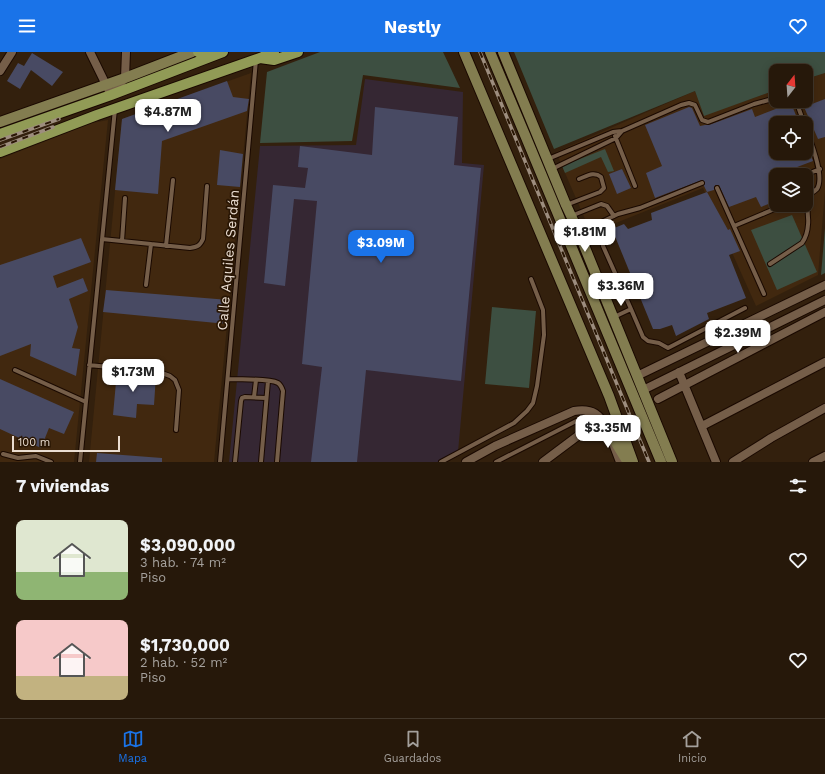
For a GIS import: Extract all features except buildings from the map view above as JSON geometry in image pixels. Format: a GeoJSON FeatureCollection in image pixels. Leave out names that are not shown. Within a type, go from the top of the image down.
{"type":"FeatureCollection","features":[{"type":"Feature","properties":{"kind":"main road"},"geometry":{"type":"LineString","coordinates":[[0,122],[106,85],[192,52]]}},
{"type":"Feature","properties":{"kind":"main road"},"geometry":{"type":"LineString","coordinates":[[198,52],[221,53]]}},
{"type":"Feature","properties":{"kind":"main road"},"geometry":{"type":"LineString","coordinates":[[0,152],[274,52]]}},
{"type":"Feature","properties":{"kind":"main road"},"geometry":{"type":"LineString","coordinates":[[258,59],[274,60],[298,52]]}},
{"type":"Feature","properties":{"kind":"main road"},"geometry":{"type":"LineString","coordinates":[[464,52],[609,396],[633,462]]}},
{"type":"Feature","properties":{"kind":"main road"},"geometry":{"type":"LineString","coordinates":[[490,52],[661,462]]}},
{"type":"Feature","properties":{"kind":"main road"},"geometry":{"type":"LineString","coordinates":[[503,52],[579,233],[672,462]]}},
{"type":"Feature","properties":{"kind":"main road"},"geometry":{"type":"LineString","coordinates":[[0,134],[111,95],[221,53]]}},
{"type":"Feature","properties":{"kind":"main road"},"geometry":{"type":"LineString","coordinates":[[525,135],[560,190]]}},
{"type":"Feature","properties":{"kind":"main road"},"geometry":{"type":"LineString","coordinates":[[579,233],[578,241],[594,292],[596,307]]}},
{"type":"Feature","properties":{"kind":"main road"},"geometry":{"type":"LineString","coordinates":[[644,395],[652,442]]}},
{"type":"Feature","properties":{"kind":"main road"},"geometry":{"type":"LineString","coordinates":[[606,424],[628,462]]}},
{"type":"Feature","properties":{"kind":"street"},"geometry":{"type":"LineString","coordinates":[[2,67],[12,52]]}},
{"type":"Feature","properties":{"kind":"street"},"geometry":{"type":"LineString","coordinates":[[90,52],[111,95],[124,78],[126,52]]}},
{"type":"Feature","properties":{"kind":"street"},"geometry":{"type":"LineString","coordinates":[[637,376],[825,285]]}},
{"type":"Feature","properties":{"kind":"street"},"geometry":{"type":"LineString","coordinates":[[644,395],[679,372],[825,300]]}},
{"type":"Feature","properties":{"kind":"street"},"geometry":{"type":"LineString","coordinates":[[658,399],[825,312]]}},
{"type":"Feature","properties":{"kind":"street"},"geometry":{"type":"LineString","coordinates":[[702,426],[825,362]]}},
{"type":"Feature","properties":{"kind":"street"},"geometry":{"type":"LineString","coordinates":[[679,372],[716,462]]}},
{"type":"Feature","properties":{"kind":"street"},"geometry":{"type":"LineString","coordinates":[[733,462],[771,438],[825,408]]}},
{"type":"Feature","properties":{"kind":"street"},"geometry":{"type":"LineString","coordinates":[[466,462],[495,446],[564,414],[583,409],[594,412],[602,418],[606,424],[620,462]]}},
{"type":"Feature","properties":{"kind":"street"},"geometry":{"type":"LineString","coordinates":[[543,462],[587,430],[606,424],[620,426]]}},
{"type":"Feature","properties":{"kind":"street"},"geometry":{"type":"LineString","coordinates":[[813,462],[825,456]]}},
{"type":"Feature","properties":{"kind":"lane","name":"Calle Aquiles Serdán"},"geometry":{"type":"LineString","coordinates":[[220,462],[258,59]]}},
{"type":"Feature","properties":{"kind":"lane"},"geometry":{"type":"LineString","coordinates":[[550,164],[613,132],[622,131],[686,104],[695,105],[702,120],[708,122],[754,104],[769,100]]}},
{"type":"Feature","properties":{"kind":"lane"},"geometry":{"type":"LineString","coordinates":[[80,462],[115,109]]}},
{"type":"Feature","properties":{"kind":"lane"},"geometry":{"type":"LineString","coordinates":[[550,164],[616,138],[622,131]]}},
{"type":"Feature","properties":{"kind":"lane"},"geometry":{"type":"LineString","coordinates":[[613,132],[635,186]]}},
{"type":"Feature","properties":{"kind":"lane"},"geometry":{"type":"LineString","coordinates":[[813,148],[821,177],[818,188],[813,192]]}},
{"type":"Feature","properties":{"kind":"lane"},"geometry":{"type":"LineString","coordinates":[[813,172],[820,169]]}},
{"type":"Feature","properties":{"kind":"lane"},"geometry":{"type":"LineString","coordinates":[[566,205],[600,192],[604,188],[601,177],[596,174],[579,179]]}},
{"type":"Feature","properties":{"kind":"lane"},"geometry":{"type":"LineString","coordinates":[[166,246],[173,180]]}},
{"type":"Feature","properties":{"kind":"lane"},"geometry":{"type":"LineString","coordinates":[[579,233],[614,216],[702,184]]}},
{"type":"Feature","properties":{"kind":"lane"},"geometry":{"type":"LineString","coordinates":[[102,239],[190,248],[201,244],[203,240],[207,186]]}},
{"type":"Feature","properties":{"kind":"lane"},"geometry":{"type":"LineString","coordinates":[[717,188],[764,294]]}},
{"type":"Feature","properties":{"kind":"lane"},"geometry":{"type":"LineString","coordinates":[[122,241],[125,198]]}},
{"type":"Feature","properties":{"kind":"lane"},"geometry":{"type":"LineString","coordinates":[[571,216],[604,204],[614,216]]}},
{"type":"Feature","properties":{"kind":"lane"},"geometry":{"type":"LineString","coordinates":[[734,226],[769,211]]}},
{"type":"Feature","properties":{"kind":"lane"},"geometry":{"type":"LineString","coordinates":[[770,264],[802,243],[805,239],[807,234],[807,212]]}},
{"type":"Feature","properties":{"kind":"lane"},"geometry":{"type":"LineString","coordinates":[[606,233],[602,237],[603,246],[643,337],[648,341],[668,348],[745,308]]}},
{"type":"Feature","properties":{"kind":"lane"},"geometry":{"type":"LineString","coordinates":[[146,285],[151,244]]}},
{"type":"Feature","properties":{"kind":"lane"},"geometry":{"type":"LineString","coordinates":[[441,462],[514,423],[528,411],[532,403],[538,386],[544,335],[543,310],[531,279]]}},
{"type":"Feature","properties":{"kind":"lane"},"geometry":{"type":"LineString","coordinates":[[613,318],[631,309]]}},
{"type":"Feature","properties":{"kind":"lane"},"geometry":{"type":"LineString","coordinates":[[89,366],[159,372],[170,376],[175,380],[179,390],[176,430]]}},
{"type":"Feature","properties":{"kind":"lane"},"geometry":{"type":"LineString","coordinates":[[15,370],[86,402]]}},
{"type":"Feature","properties":{"kind":"lane"},"geometry":{"type":"LineString","coordinates":[[228,379],[268,381],[280,385],[283,392],[277,462]]}},
{"type":"Feature","properties":{"kind":"lane"},"geometry":{"type":"LineString","coordinates":[[254,397],[256,380]]}},
{"type":"Feature","properties":{"kind":"lane"},"geometry":{"type":"LineString","coordinates":[[261,462],[268,381]]}},
{"type":"Feature","properties":{"kind":"lane"},"geometry":{"type":"LineString","coordinates":[[235,462],[242,398],[266,398]]}},
{"type":"Feature","properties":{"kind":"lane"},"geometry":{"type":"LineString","coordinates":[[496,462],[594,412]]}},
{"type":"Feature","properties":{"kind":"lane"},"geometry":{"type":"LineString","coordinates":[[3,454],[18,458],[36,456],[51,462]]}},
{"type":"Feature","properties":{"kind":"shaded area"},"geometry":{"type":"Polygon","coordinates":[[[251,73],[214,462],[89,462],[122,119],[251,73]]]}},
{"type":"Feature","properties":{"kind":"shaded area"},"geometry":{"type":"Polygon","coordinates":[[[825,73],[825,191],[818,275],[756,306],[703,188],[591,233],[556,152],[695,91],[704,115],[769,92],[769,108],[813,108],[813,77],[825,73]]]}},
{"type":"Feature","properties":{"kind":"shaded area"},"geometry":{"type":"Polygon","coordinates":[[[365,79],[463,92],[462,163],[484,165],[458,452],[438,462],[229,462],[260,146],[356,145],[365,79]]]}},
{"type":"Feature","properties":{"kind":"shaded area"},"geometry":{"type":"Polygon","coordinates":[[[108,120],[74,462],[0,462],[0,159],[92,123],[108,120]]]}},
{"type":"Feature","properties":{"kind":"green space"},"geometry":{"type":"Polygon","coordinates":[[[320,52],[443,52],[460,88],[363,75],[352,141],[260,143],[267,72],[320,52]]]}},
{"type":"Feature","properties":{"kind":"green space"},"geometry":{"type":"Polygon","coordinates":[[[514,52],[825,52],[825,73],[813,77],[813,64],[769,64],[769,93],[704,116],[695,91],[554,149],[514,52]]]}},
{"type":"Feature","properties":{"kind":"green space"},"geometry":{"type":"Polygon","coordinates":[[[605,149],[614,171],[608,172],[601,157],[565,173],[562,166],[605,149]]]}},
{"type":"Feature","properties":{"kind":"green space"},"geometry":{"type":"Polygon","coordinates":[[[792,215],[817,272],[777,290],[751,230],[792,215]]]}},
{"type":"Feature","properties":{"kind":"green space"},"geometry":{"type":"Polygon","coordinates":[[[825,228],[825,273],[821,275],[825,228]]]}},
{"type":"Feature","properties":{"kind":"green space"},"geometry":{"type":"Polygon","coordinates":[[[492,307],[536,311],[529,388],[485,384],[492,307]]]}},
{"type":"Feature","properties":{"kind":"railway"},"geometry":{"type":"LineString","coordinates":[[480,52],[649,462]]}},
{"type":"Feature","properties":{"kind":"railway"},"geometry":{"type":"LineString","coordinates":[[0,140],[59,119]]}},
{"type":"Feature","properties":{"kind":"railway"},"geometry":{"type":"LineString","coordinates":[[0,147],[53,127]]}}]}
